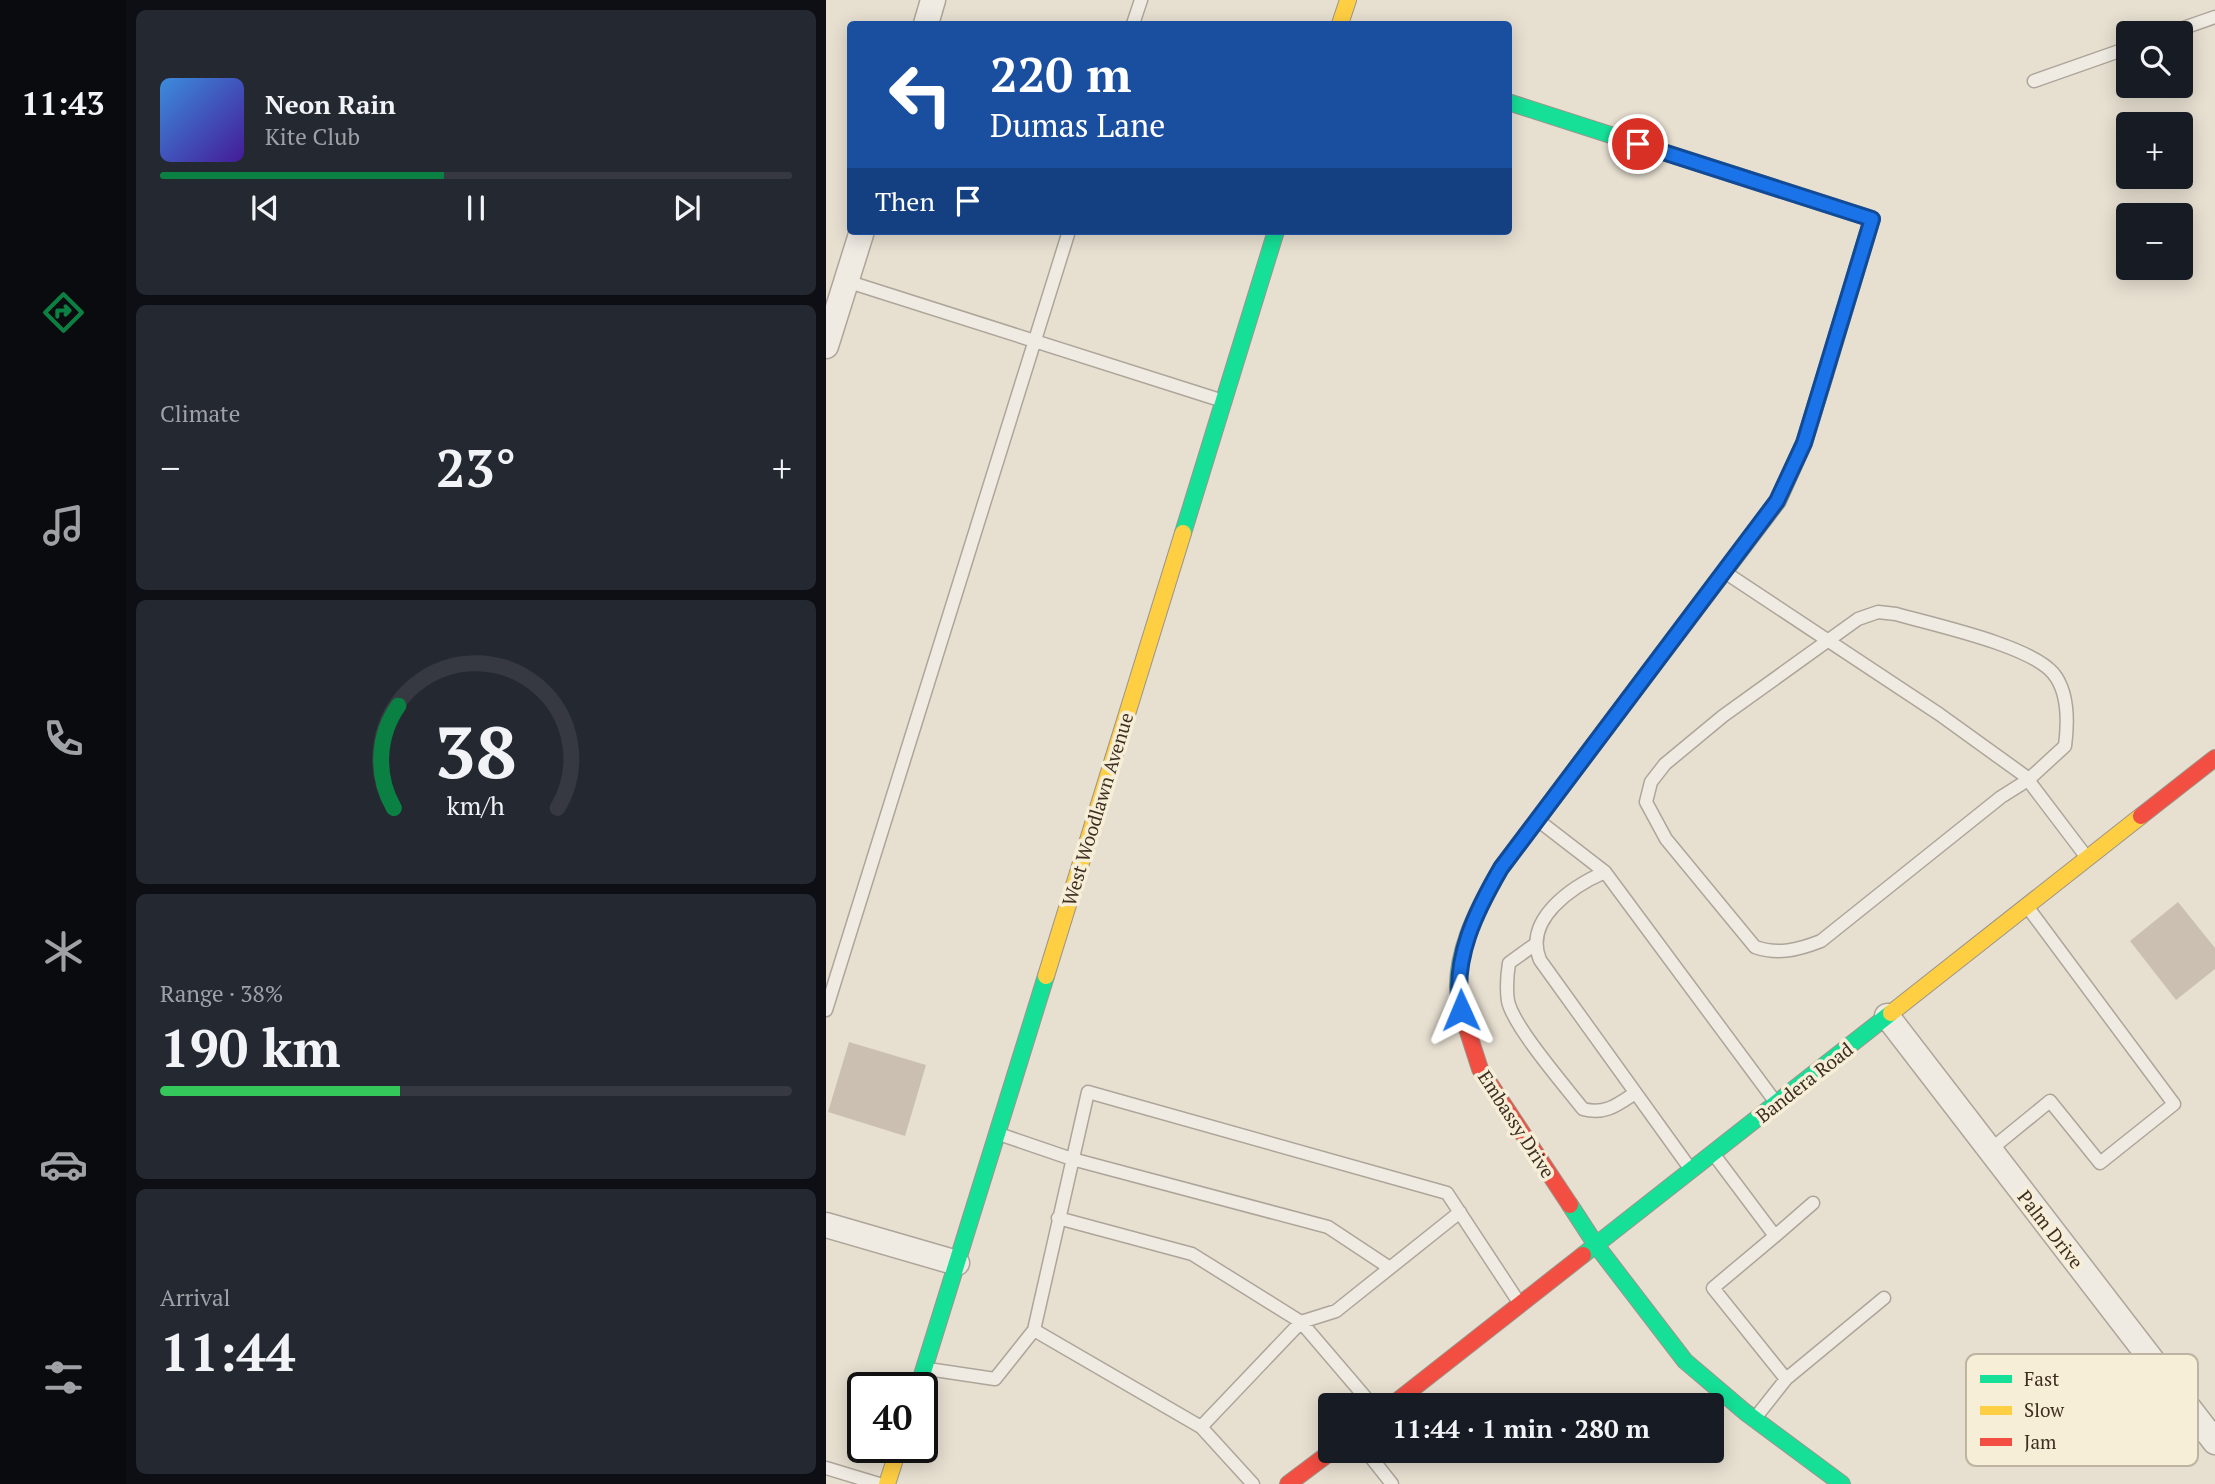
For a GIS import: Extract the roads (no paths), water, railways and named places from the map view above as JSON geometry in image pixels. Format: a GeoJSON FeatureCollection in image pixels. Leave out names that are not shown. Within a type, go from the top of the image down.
{"type":"FeatureCollection","features":[{"type":"Feature","properties":{"kind":"street"},"geometry":{"type":"LineString","coordinates":[[927,21],[933,0]]}},
{"type":"Feature","properties":{"kind":"street"},"geometry":{"type":"LineString","coordinates":[[1341,21],[1348,0]]}},
{"type":"Feature","properties":{"kind":"street","name":"Embassy Drive"},"geometry":{"type":"LineString","coordinates":[[1512,103],[1872,219],[1804,443],[1777,501],[1726,573],[1501,868],[1477,909],[1464,949],[1458,996],[1464,1024],[1480,1069],[1596,1245],[1685,1360],[1754,1419],[1842,1484]]}},
{"type":"Feature","properties":{"kind":"street"},"geometry":{"type":"LineString","coordinates":[[826,346],[836,278],[860,235]]}},
{"type":"Feature","properties":{"kind":"street","name":"West Woodlawn Avenue"},"geometry":{"type":"LineString","coordinates":[[923,1372],[1275,235]]}},
{"type":"Feature","properties":{"kind":"street","name":"Bandera Road"},"geometry":{"type":"LineString","coordinates":[[1407,1393],[2215,758]]}},
{"type":"Feature","properties":{"kind":"street","name":"Palm Drive"},"geometry":{"type":"LineString","coordinates":[[1887,1016],[2147,1354]]}},
{"type":"Feature","properties":{"kind":"street"},"geometry":{"type":"LineString","coordinates":[[826,1225],[957,1263]]}},
{"type":"Feature","properties":{"kind":"street","name":"Palm Drive"},"geometry":{"type":"LineString","coordinates":[[2198,1420],[2215,1442]]}},
{"type":"Feature","properties":{"kind":"street"},"geometry":{"type":"LineString","coordinates":[[1288,1484],[1318,1462]]}},
{"type":"Feature","properties":{"kind":"street"},"geometry":{"type":"LineString","coordinates":[[887,1484],[894,1463]]}},
{"type":"Feature","properties":{"kind":"lane"},"geometry":{"type":"LineString","coordinates":[[1134,21],[1141,0]]}},
{"type":"Feature","properties":{"kind":"lane"},"geometry":{"type":"LineString","coordinates":[[2193,25],[2215,17]]}},
{"type":"Feature","properties":{"kind":"lane"},"geometry":{"type":"LineString","coordinates":[[2034,81],[2116,52]]}},
{"type":"Feature","properties":{"kind":"lane"},"geometry":{"type":"LineString","coordinates":[[826,1010],[1068,235]]}},
{"type":"Feature","properties":{"kind":"lane"},"geometry":{"type":"LineString","coordinates":[[836,278],[1224,401]]}},
{"type":"Feature","properties":{"kind":"lane"},"geometry":{"type":"LineString","coordinates":[[1726,573],[1939,714],[2028,780],[2087,858]]}},
{"type":"Feature","properties":{"kind":"lane"},"geometry":{"type":"LineString","coordinates":[[1878,612],[1896,614],[2025,653],[2053,673],[2069,719],[2065,746],[2028,780],[2001,797],[1821,942],[1800,949],[1771,952],[1755,947],[1667,839],[1646,802],[1651,782],[1665,764],[1723,716],[1858,618],[1878,612]]}},
{"type":"Feature","properties":{"kind":"lane"},"geometry":{"type":"LineString","coordinates":[[1538,820],[1605,872],[1776,1103]]}},
{"type":"Feature","properties":{"kind":"lane"},"geometry":{"type":"LineString","coordinates":[[1605,872],[1584,882],[1554,905],[1534,946],[1509,963],[1506,979],[1508,1004],[1583,1109],[1595,1112],[1610,1110],[1635,1093]]}},
{"type":"Feature","properties":{"kind":"lane"},"geometry":{"type":"LineString","coordinates":[[1990,1150],[2050,1101],[2099,1163],[2174,1104],[2026,906]]}},
{"type":"Feature","properties":{"kind":"lane"},"geometry":{"type":"LineString","coordinates":[[1534,946],[1540,960],[1692,1170]]}},
{"type":"Feature","properties":{"kind":"lane"},"geometry":{"type":"LineString","coordinates":[[924,1368],[995,1379],[1034,1330],[1088,1092],[1447,1193],[1520,1304]]}},
{"type":"Feature","properties":{"kind":"lane"},"geometry":{"type":"LineString","coordinates":[[998,1133],[1072,1159],[1328,1227],[1390,1268]]}},
{"type":"Feature","properties":{"kind":"lane"},"geometry":{"type":"LineString","coordinates":[[1713,1153],[1775,1236]]}},
{"type":"Feature","properties":{"kind":"lane"},"geometry":{"type":"LineString","coordinates":[[1786,1379],[1713,1288],[1813,1203]]}},
{"type":"Feature","properties":{"kind":"lane"},"geometry":{"type":"LineString","coordinates":[[1201,1427],[1301,1322],[1336,1311],[1460,1212]]}},
{"type":"Feature","properties":{"kind":"lane"},"geometry":{"type":"LineString","coordinates":[[1058,1218],[1192,1254],[1301,1322],[1362,1393]]}},
{"type":"Feature","properties":{"kind":"lane"},"geometry":{"type":"LineString","coordinates":[[1754,1419],[1786,1379],[1884,1298]]}},
{"type":"Feature","properties":{"kind":"lane"},"geometry":{"type":"LineString","coordinates":[[1034,1330],[1201,1427],[1253,1484]]}},
{"type":"Feature","properties":{"kind":"lane"},"geometry":{"type":"LineString","coordinates":[[1375,1463],[1392,1484]]}},
{"type":"Feature","properties":{"kind":"lane"},"geometry":{"type":"LineString","coordinates":[[826,1468],[879,1484]]}}]}
